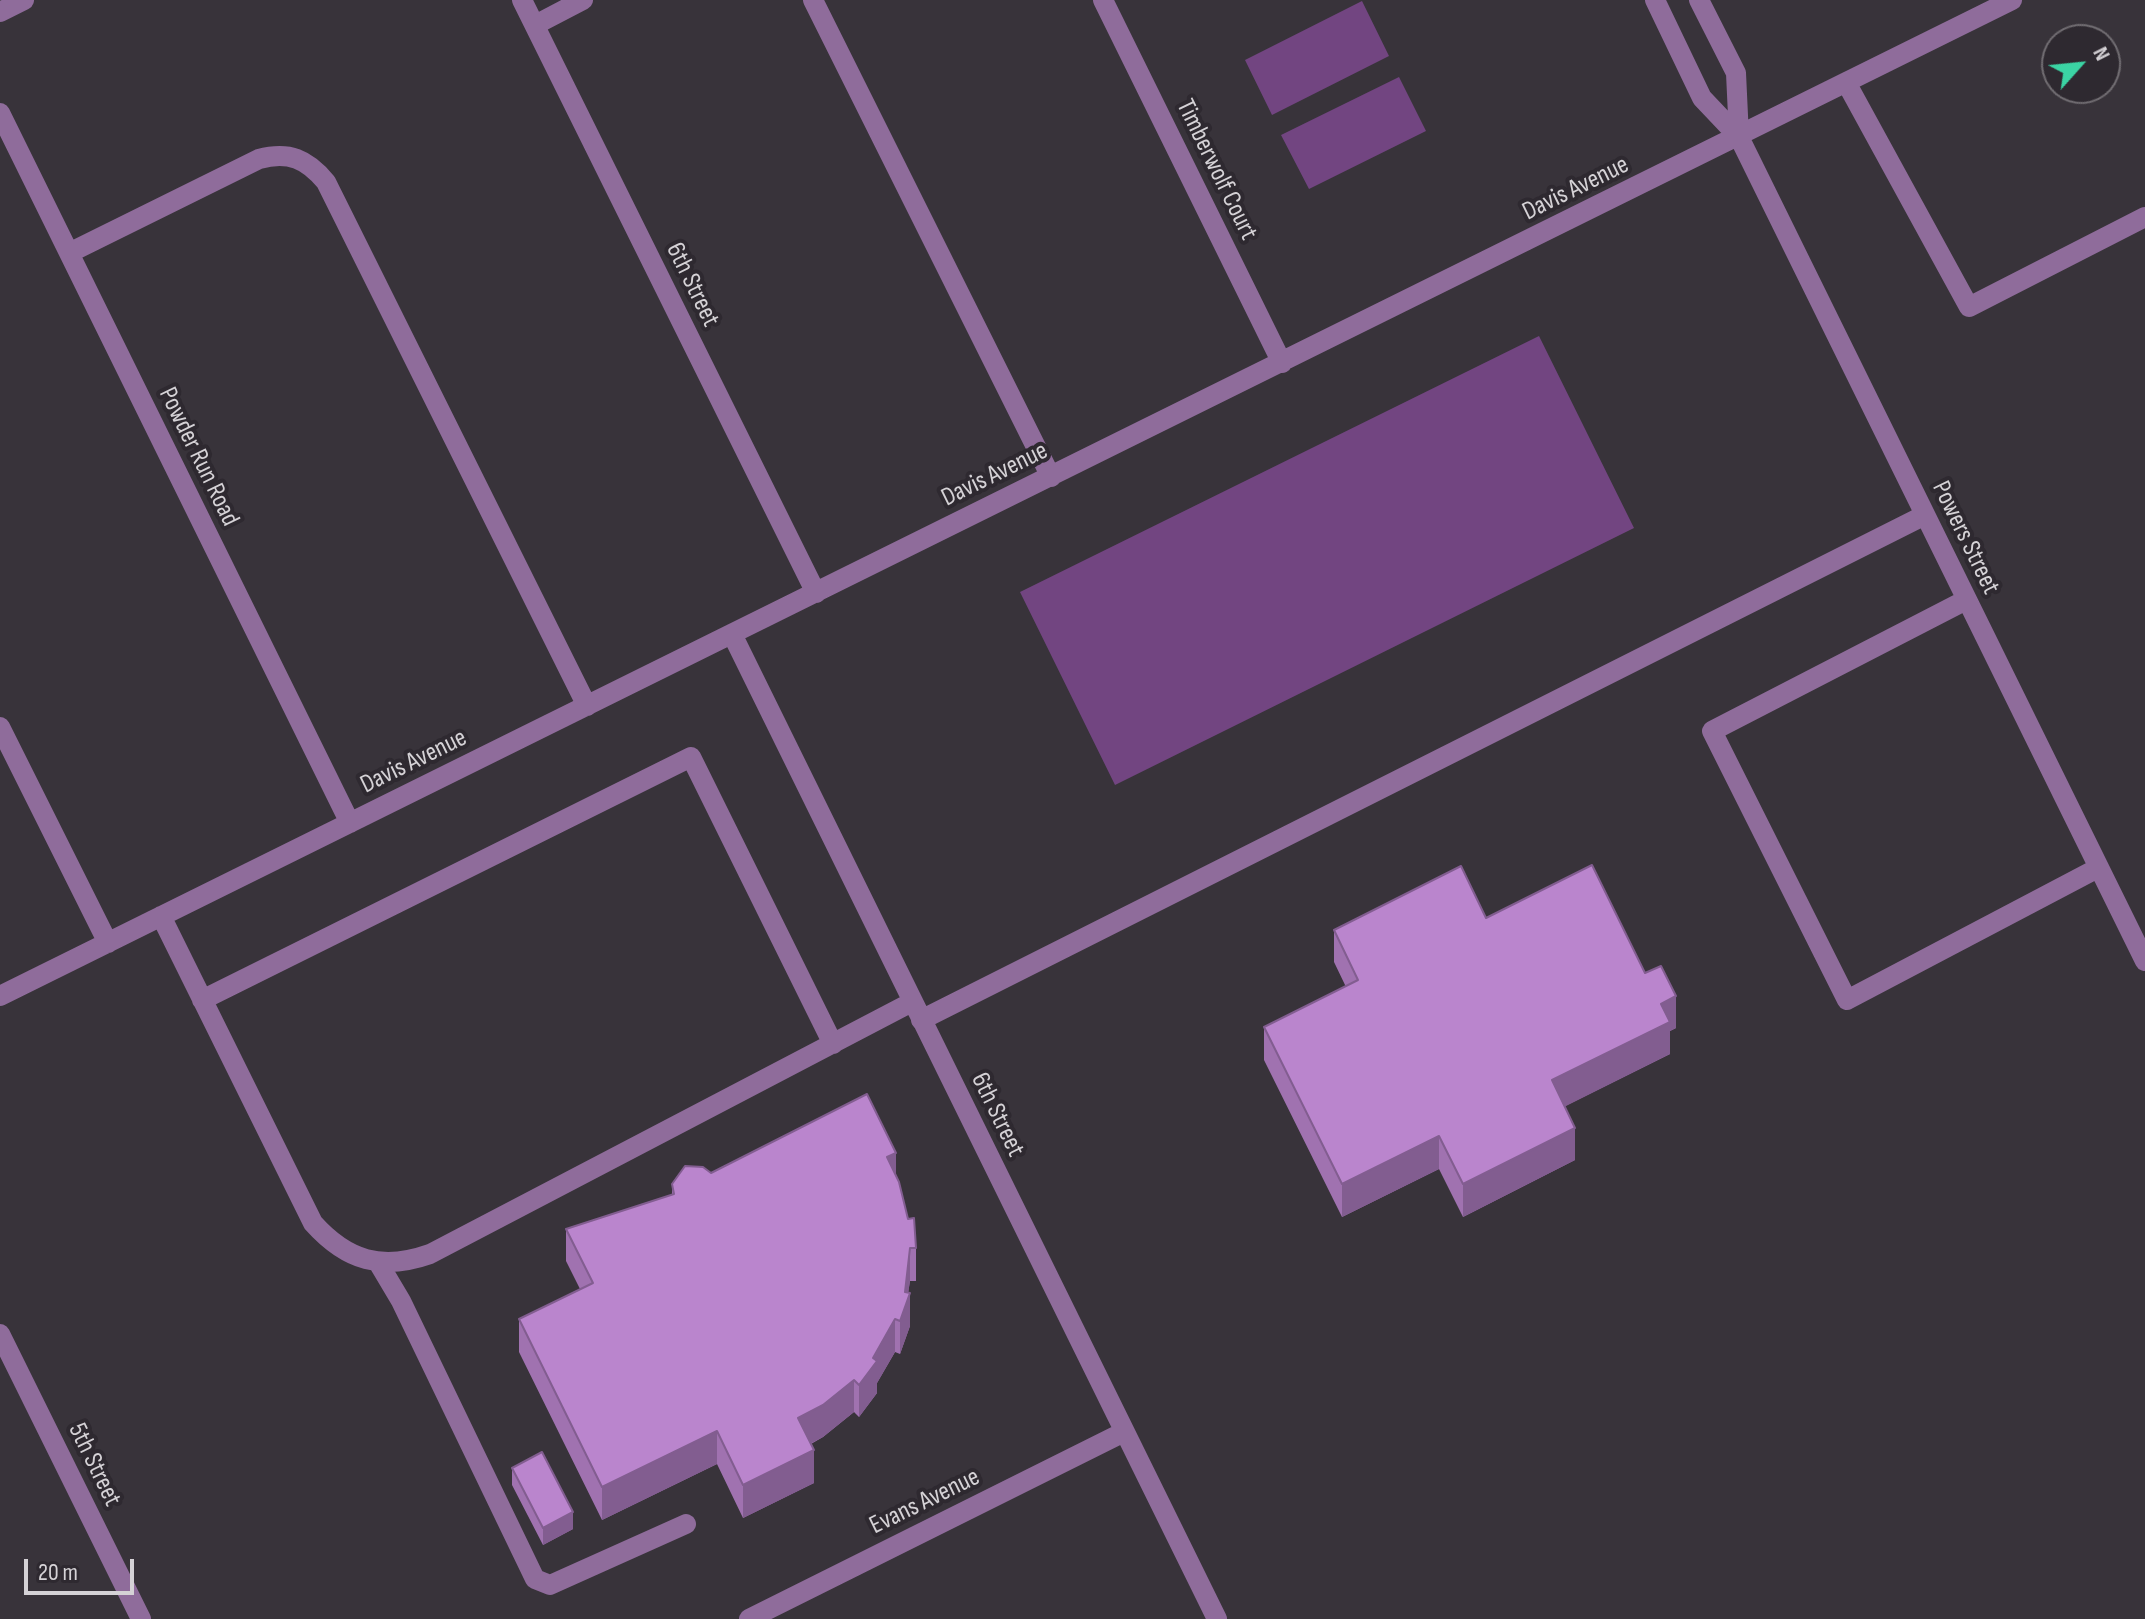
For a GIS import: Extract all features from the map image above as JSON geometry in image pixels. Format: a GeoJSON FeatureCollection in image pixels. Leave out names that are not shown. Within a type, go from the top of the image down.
{"type":"FeatureCollection","features":[{"type":"Feature","properties":{"kind":"street"},"geometry":{"type":"LineString","coordinates":[[0,12],[24,0]]}},
{"type":"Feature","properties":{"kind":"street","name":"6th Street"},"geometry":{"type":"LineString","coordinates":[[522,0],[816,593]]}},
{"type":"Feature","properties":{"kind":"street"},"geometry":{"type":"LineString","coordinates":[[535,25],[583,0]]}},
{"type":"Feature","properties":{"kind":"street"},"geometry":{"type":"LineString","coordinates":[[813,0],[1051,477]]}},
{"type":"Feature","properties":{"kind":"street","name":"Timberwolf Court"},"geometry":{"type":"LineString","coordinates":[[1103,0],[1282,363]]}},
{"type":"Feature","properties":{"kind":"street"},"geometry":{"type":"LineString","coordinates":[[1655,0],[1702,98],[1739,137]]}},
{"type":"Feature","properties":{"kind":"street"},"geometry":{"type":"LineString","coordinates":[[1699,0],[1736,73],[1739,137]]}},
{"type":"Feature","properties":{"kind":"street","name":"Davis Avenue"},"geometry":{"type":"LineString","coordinates":[[0,996],[2012,0]]}},
{"type":"Feature","properties":{"kind":"street"},"geometry":{"type":"LineString","coordinates":[[1847,84],[1969,307],[2145,217]]}},
{"type":"Feature","properties":{"kind":"street","name":"Powder Run Road"},"geometry":{"type":"LineString","coordinates":[[0,113],[350,823]]}},
{"type":"Feature","properties":{"kind":"street","name":"Powers Street"},"geometry":{"type":"LineString","coordinates":[[1739,137],[2145,961]]}},
{"type":"Feature","properties":{"kind":"street"},"geometry":{"type":"LineString","coordinates":[[69,253],[259,159],[279,154],[313,166],[326,182],[587,706]]}},
{"type":"Feature","properties":{"kind":"street"},"geometry":{"type":"LineString","coordinates":[[161,916],[313,1223],[331,1243],[353,1257],[379,1264],[405,1263],[430,1254],[833,1044],[917,1011],[1925,515]]}},
{"type":"Feature","properties":{"kind":"street"},"geometry":{"type":"LineString","coordinates":[[1966,600],[1712,731],[1847,1000],[2098,868]]}},
{"type":"Feature","properties":{"kind":"street","name":"6th Street"},"geometry":{"type":"LineString","coordinates":[[732,634],[1217,1619]]}},
{"type":"Feature","properties":{"kind":"street"},"geometry":{"type":"LineString","coordinates":[[0,727],[108,943]]}},
{"type":"Feature","properties":{"kind":"street"},"geometry":{"type":"LineString","coordinates":[[202,1000],[691,757],[833,1044]]}},
{"type":"Feature","properties":{"kind":"street"},"geometry":{"type":"LineString","coordinates":[[379,1264],[535,1579],[550,1585],[686,1524]]}},
{"type":"Feature","properties":{"kind":"street","name":"5th Street"},"geometry":{"type":"LineString","coordinates":[[0,1334],[141,1619]]}},
{"type":"Feature","properties":{"kind":"street","name":"Evans Avenue"},"geometry":{"type":"LineString","coordinates":[[749,1619],[1124,1432]]}},
{"type":"Feature","properties":{"kind":"shaded area"},"geometry":{"type":"Polygon","coordinates":[[[1362,1],[1389,56],[1272,115],[1245,60],[1362,1]]]}},
{"type":"Feature","properties":{"kind":"shaded area"},"geometry":{"type":"Polygon","coordinates":[[[1399,77],[1426,131],[1309,189],[1281,135],[1399,77]]]}},
{"type":"Feature","properties":{"kind":"shaded area"},"geometry":{"type":"Polygon","coordinates":[[[1539,336],[1634,528],[1115,785],[1020,592],[1539,336]]]}},
{"type":"Feature","properties":{"kind":"building"},"geometry":{"type":"Polygon","coordinates":[[[1592,865],[1645,973],[1661,966],[1676,996],[1661,1004],[1670,1022],[1552,1080],[1575,1128],[1463,1184],[1439,1136],[1342,1184],[1264,1027],[1358,980],[1334,930],[1461,866],[1486,918],[1592,865]]]}},
{"type":"Feature","properties":{"kind":"building"},"geometry":{"type":"Polygon","coordinates":[[[867,1094],[896,1153],[887,1157],[899,1182],[908,1219],[914,1218],[916,1248],[910,1248],[905,1292],[910,1293],[900,1321],[895,1319],[873,1358],[877,1361],[859,1385],[854,1380],[823,1405],[798,1418],[814,1450],[743,1485],[717,1431],[602,1487],[519,1319],[593,1283],[566,1229],[674,1194],[672,1184],[685,1166],[703,1167],[711,1173],[867,1094]]]}},
{"type":"Feature","properties":{"kind":"building"},"geometry":{"type":"Polygon","coordinates":[[[542,1452],[573,1512],[543,1528],[512,1468],[542,1452]]]}}]}
